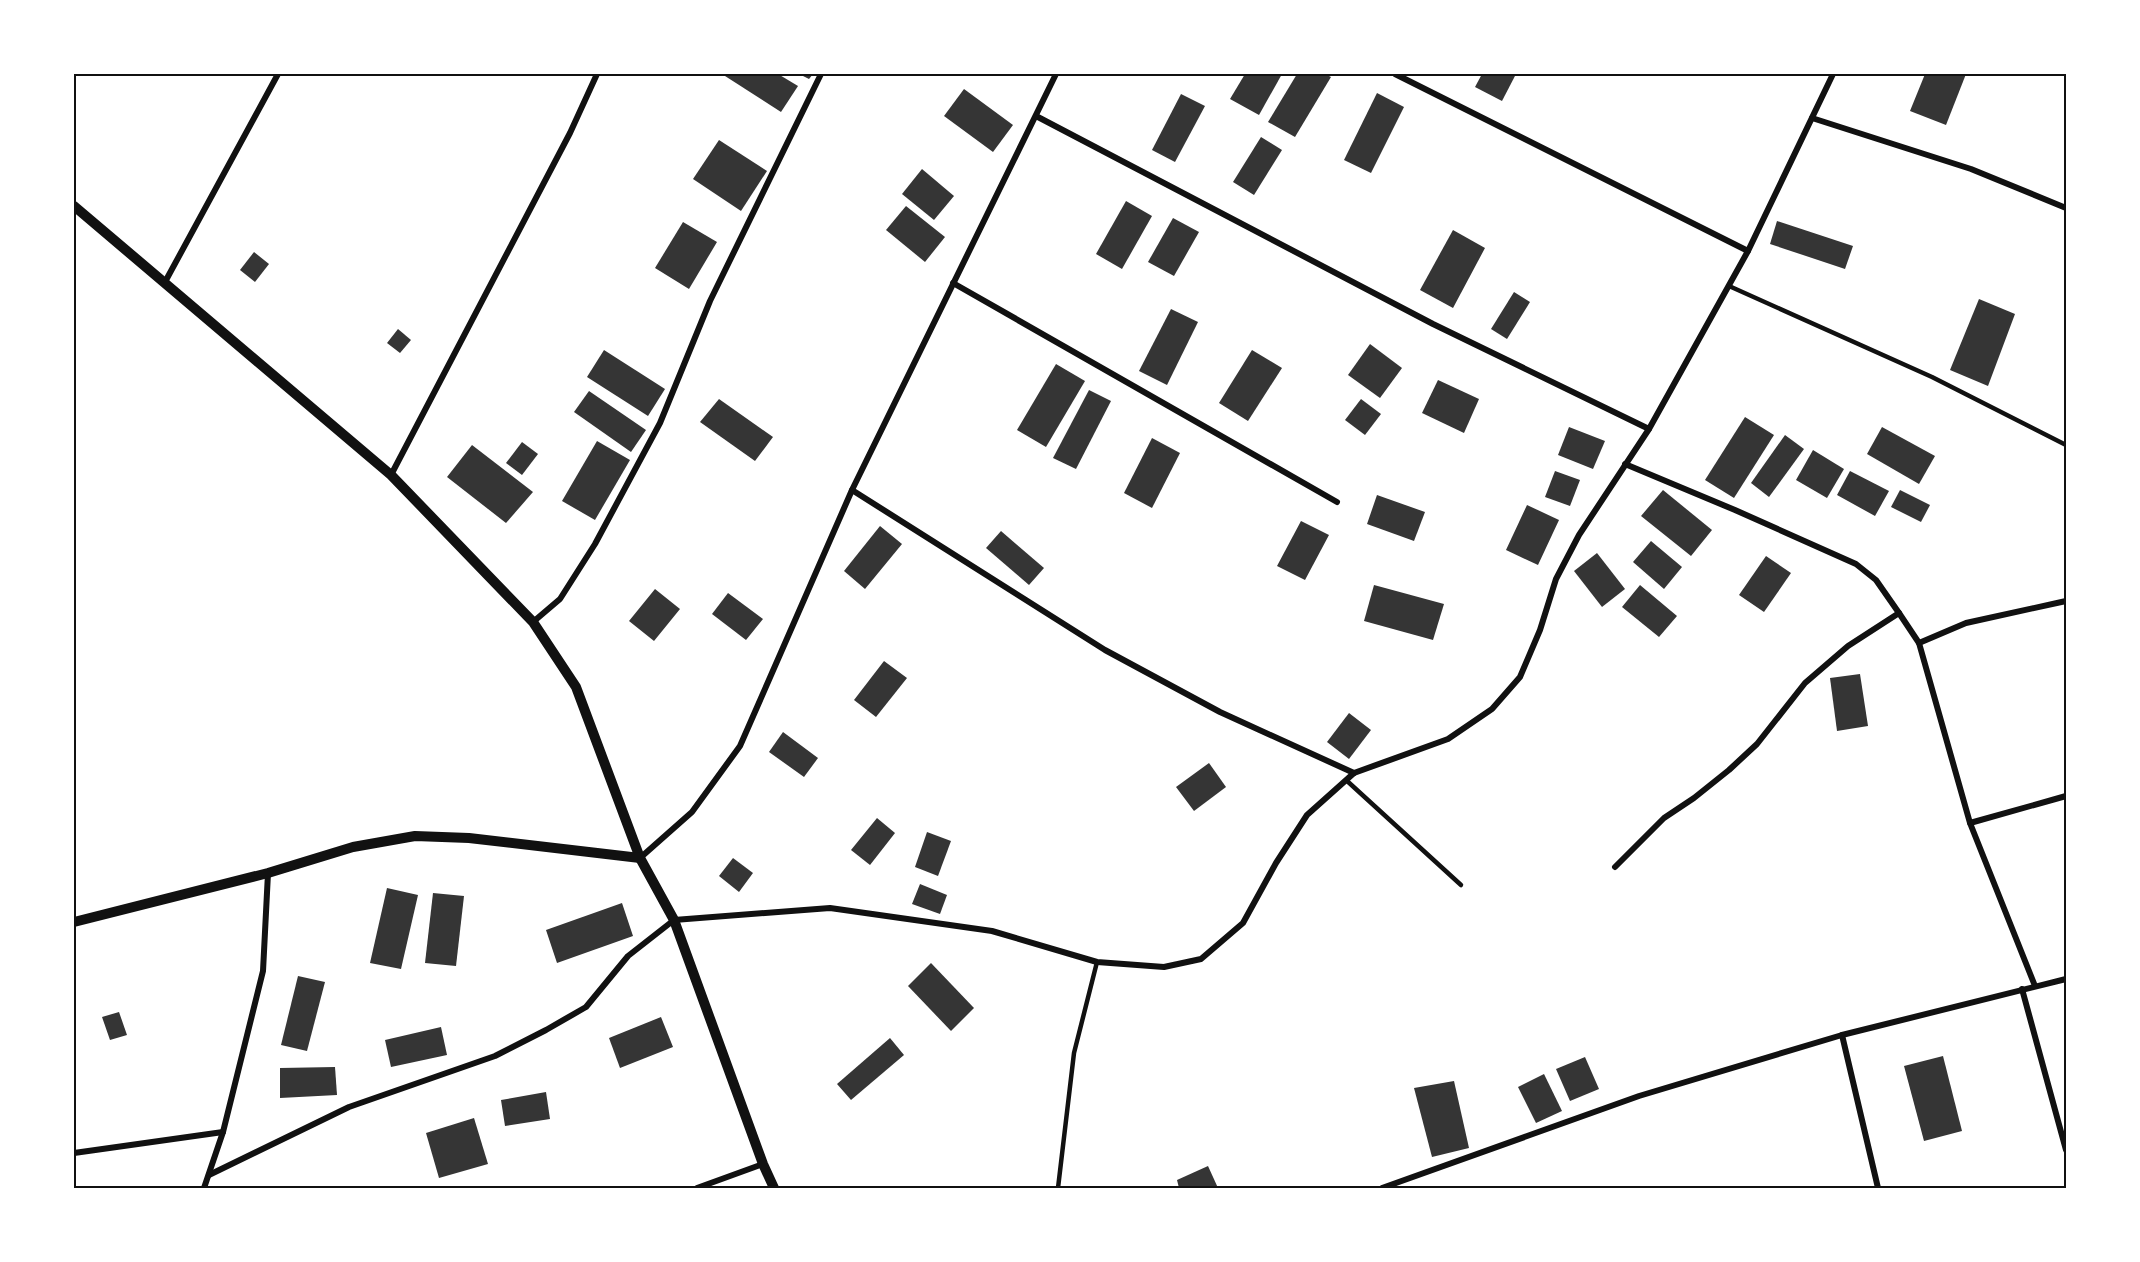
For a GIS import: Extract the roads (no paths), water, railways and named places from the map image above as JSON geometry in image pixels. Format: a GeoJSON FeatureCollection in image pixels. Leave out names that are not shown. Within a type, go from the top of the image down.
{"type":"FeatureCollection","features":[{"type":"Feature","properties":{"kind":"street"},"geometry":{"type":"LineString","coordinates":[[165,282],[278,74]]}},
{"type":"Feature","properties":{"kind":"street"},"geometry":{"type":"LineString","coordinates":[[392,475],[570,133],[597,74]]}},
{"type":"Feature","properties":{"kind":"street"},"geometry":{"type":"LineString","coordinates":[[533,622],[560,599],[595,544],[660,423],[710,301],[821,74]]}},
{"type":"Feature","properties":{"kind":"street"},"geometry":{"type":"LineString","coordinates":[[74,922],[268,873],[353,847],[415,836],[469,838],[640,858],[692,812],[740,746],[852,490],[1056,74]]}},
{"type":"Feature","properties":{"kind":"street"},"geometry":{"type":"LineString","coordinates":[[1395,74],[1748,251]]}},
{"type":"Feature","properties":{"kind":"street"},"geometry":{"type":"LineString","coordinates":[[209,1175],[349,1107],[495,1056],[546,1030],[586,1007],[628,956],[675,920],[830,908],[992,931],[1097,962],[1164,967],[1201,958],[1243,922],[1276,863],[1307,815],[1346,780],[1354,773],[1448,739],[1491,709],[1520,677],[1540,630],[1556,579],[1579,535],[1649,429],[1729,286],[1833,74]]}},
{"type":"Feature","properties":{"kind":"street"},"geometry":{"type":"LineString","coordinates":[[1036,116],[1432,324],[1649,429]]}},
{"type":"Feature","properties":{"kind":"street"},"geometry":{"type":"LineString","coordinates":[[1812,118],[1971,168],[2067,208]]}},
{"type":"Feature","properties":{"kind":"street"},"geometry":{"type":"LineString","coordinates":[[74,206],[392,475],[533,622],[576,687],[640,858],[675,920],[763,1164],[774,1188]]}},
{"type":"Feature","properties":{"kind":"street"},"geometry":{"type":"LineString","coordinates":[[953,283],[1337,502]]}},
{"type":"Feature","properties":{"kind":"street"},"geometry":{"type":"LineString","coordinates":[[1625,464],[1736,510],[1856,564],[1876,580],[1919,643],[1970,823],[2035,986]]}},
{"type":"Feature","properties":{"kind":"street"},"geometry":{"type":"LineString","coordinates":[[852,490],[1105,650],[1220,712],[1354,773]]}},
{"type":"Feature","properties":{"kind":"street"},"geometry":{"type":"LineString","coordinates":[[1919,643],[1966,623],[2067,601]]}},
{"type":"Feature","properties":{"kind":"street"},"geometry":{"type":"LineString","coordinates":[[1615,867],[1664,818],[1703,791],[1757,744],[1805,684],[1848,646],[1899,613]]}},
{"type":"Feature","properties":{"kind":"street"},"geometry":{"type":"LineString","coordinates":[[1970,823],[2067,796]]}},
{"type":"Feature","properties":{"kind":"street"},"geometry":{"type":"LineString","coordinates":[[204,1188],[223,1131],[263,971],[268,873]]}},
{"type":"Feature","properties":{"kind":"street"},"geometry":{"type":"LineString","coordinates":[[1382,1188],[1639,1096],[1842,1035],[2067,979]]}},
{"type":"Feature","properties":{"kind":"street"},"geometry":{"type":"LineString","coordinates":[[2022,989],[2067,1150]]}},
{"type":"Feature","properties":{"kind":"street"},"geometry":{"type":"LineString","coordinates":[[1842,1035],[1878,1188]]}},
{"type":"Feature","properties":{"kind":"street"},"geometry":{"type":"LineString","coordinates":[[74,1153],[223,1131]]}},
{"type":"Feature","properties":{"kind":"street"},"geometry":{"type":"LineString","coordinates":[[697,1188],[763,1164]]}},
{"type":"Feature","properties":{"kind":"lane"},"geometry":{"type":"LineString","coordinates":[[1729,286],[1932,376],[2067,445]]}},
{"type":"Feature","properties":{"kind":"lane"},"geometry":{"type":"LineString","coordinates":[[1346,780],[1461,885]]}},
{"type":"Feature","properties":{"kind":"lane"},"geometry":{"type":"LineString","coordinates":[[1058,1188],[1074,1053],[1097,962]]}}]}
